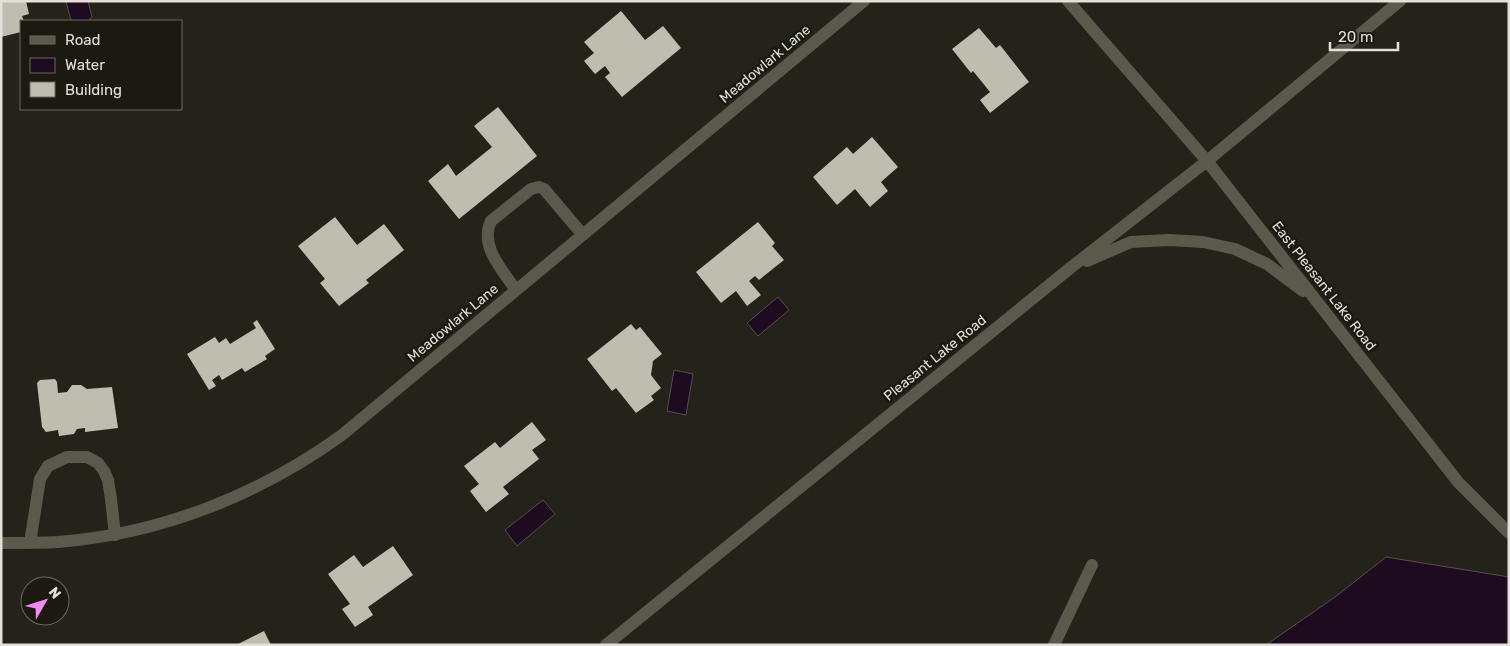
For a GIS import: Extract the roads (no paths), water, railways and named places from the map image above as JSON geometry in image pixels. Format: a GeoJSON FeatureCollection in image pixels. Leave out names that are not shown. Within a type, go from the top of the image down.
{"type":"FeatureCollection","features":[{"type":"Feature","properties":{"kind":"street","name":"Meadowlark Lane"},"geometry":{"type":"LineString","coordinates":[[1,543],[58,542],[115,535],[161,524],[215,506],[267,482],[316,454],[342,435],[864,1]]}},
{"type":"Feature","properties":{"kind":"street","name":"East Pleasant Lake Road"},"geometry":{"type":"LineString","coordinates":[[1068,1],[1207,161],[1458,482],[1509,533]]}},
{"type":"Feature","properties":{"kind":"street","name":"Pleasant Lake Road"},"geometry":{"type":"LineString","coordinates":[[606,645],[1069,269],[1207,161],[1400,1]]}},
{"type":"Feature","properties":{"kind":"street"},"geometry":{"type":"LineString","coordinates":[[516,290],[496,261],[490,246],[488,228],[491,221],[531,189],[538,187],[544,189],[583,235]]}},
{"type":"Feature","properties":{"kind":"street"},"geometry":{"type":"LineString","coordinates":[[1069,269],[1131,242],[1169,240],[1203,242],[1235,249],[1267,264],[1317,301]]}},
{"type":"Feature","properties":{"kind":"street"},"geometry":{"type":"LineString","coordinates":[[30,543],[40,479],[48,466],[67,458],[87,457],[98,463],[104,471],[108,480],[115,535]]}},
{"type":"Feature","properties":{"kind":"street"},"geometry":{"type":"LineString","coordinates":[[1054,645],[1092,565]]}},
{"type":"Feature","properties":{"kind":"water"},"geometry":{"type":"Polygon","coordinates":[[[66,1],[88,1],[92,17],[89,20],[71,20],[66,1]]]}},
{"type":"Feature","properties":{"kind":"water"},"geometry":{"type":"Polygon","coordinates":[[[778,297],[789,310],[758,336],[747,323],[778,297]]]}},
{"type":"Feature","properties":{"kind":"water"},"geometry":{"type":"Polygon","coordinates":[[[674,370],[693,374],[686,415],[667,411],[674,370]]]}},
{"type":"Feature","properties":{"kind":"water"},"geometry":{"type":"Polygon","coordinates":[[[543,500],[555,514],[517,546],[505,530],[543,500]]]}},
{"type":"Feature","properties":{"kind":"water"},"geometry":{"type":"Polygon","coordinates":[[[1386,557],[1509,577],[1509,645],[1266,645],[1335,597],[1386,557]]]}}]}
